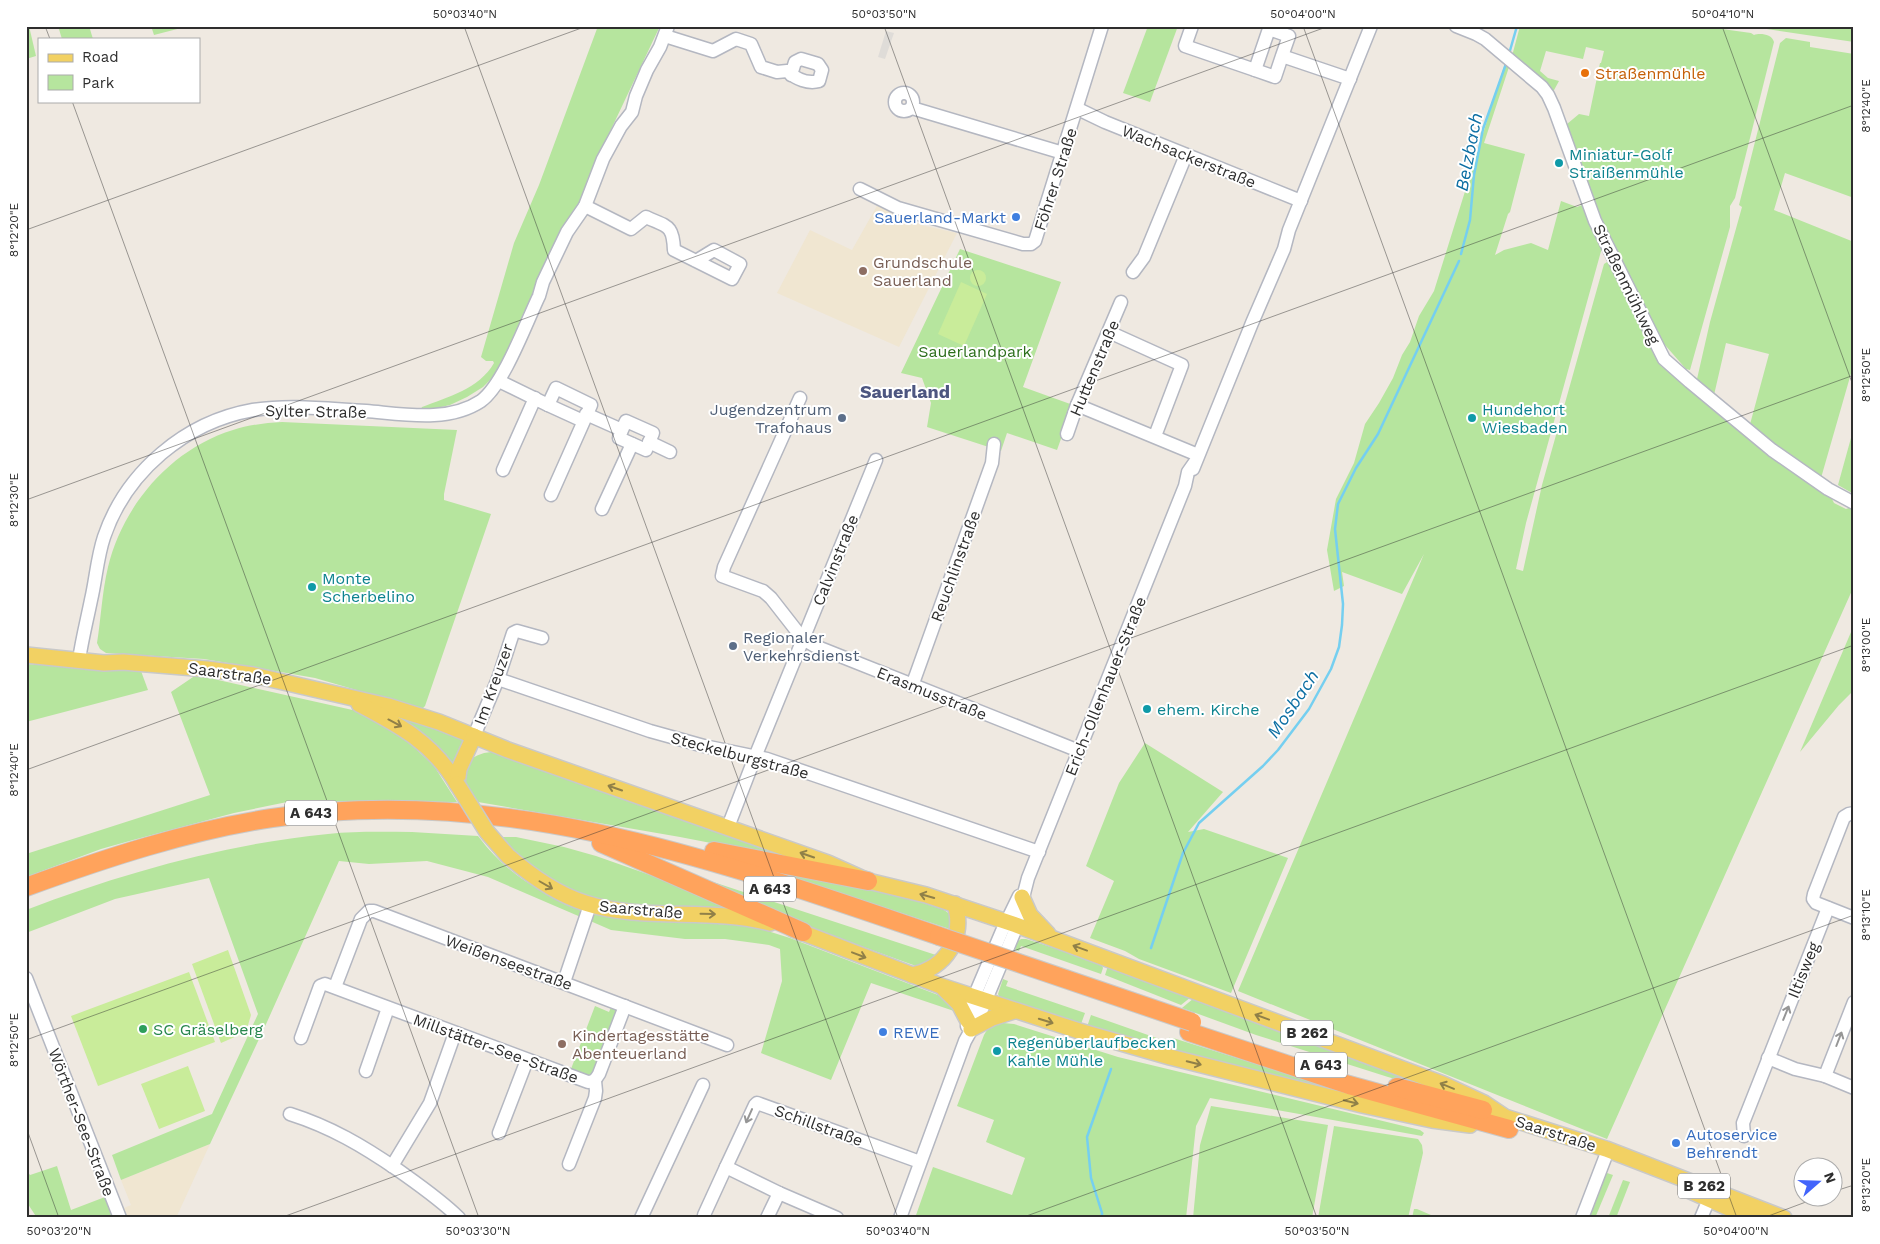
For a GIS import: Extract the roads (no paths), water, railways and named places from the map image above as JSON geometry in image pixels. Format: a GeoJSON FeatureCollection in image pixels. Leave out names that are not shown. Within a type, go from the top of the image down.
{"type":"FeatureCollection","features":[{"type":"Feature","properties":{"kind":"highway","name":"A 643"},"geometry":{"type":"LineString","coordinates":[[26,887],[106,858],[207,830],[273,818],[339,810],[423,809],[482,813],[573,827],[653,844],[759,875],[938,941],[1191,1027],[1351,1075],[1451,1101]]}},
{"type":"Feature","properties":{"kind":"highway","name":"A 643"},"geometry":{"type":"LineString","coordinates":[[26,898],[107,869],[178,847],[242,833],[307,823],[372,819],[444,820],[531,830],[601,843],[650,855],[757,885],[938,941]]}},
{"type":"Feature","properties":{"kind":"highway"},"geometry":{"type":"LineString","coordinates":[[601,843],[803,932]]}},
{"type":"Feature","properties":{"kind":"highway"},"geometry":{"type":"LineString","coordinates":[[653,844],[704,849],[868,881]]}},
{"type":"Feature","properties":{"kind":"highway","name":"A 643"},"geometry":{"type":"LineString","coordinates":[[1191,1027],[1270,1060],[1400,1100]]}},
{"type":"Feature","properties":{"kind":"highway","name":"B 262"},"geometry":{"type":"LineString","coordinates":[[1400,1100],[1507,1123]]}},
{"type":"Feature","properties":{"kind":"highway","name":"B 262"},"geometry":{"type":"LineString","coordinates":[[1451,1101],[1507,1123]]}},
{"type":"Feature","properties":{"kind":"main road","name":"Saarstraße"},"geometry":{"type":"LineString","coordinates":[[26,654],[104,663],[122,662],[206,668],[253,675],[388,706],[439,722],[508,750],[828,862],[868,881],[955,904],[1011,923]]}},
{"type":"Feature","properties":{"kind":"main road","name":"Saarstraße"},"geometry":{"type":"LineString","coordinates":[[337,693],[409,732],[439,758],[487,832],[508,856],[535,878],[570,898],[590,905],[631,912],[718,914],[747,918],[803,932],[980,1000]]}},
{"type":"Feature","properties":{"kind":"main road"},"geometry":{"type":"LineString","coordinates":[[457,784],[459,768],[474,736]]}},
{"type":"Feature","properties":{"kind":"main road"},"geometry":{"type":"LineString","coordinates":[[466,753],[482,746],[508,750]]}},
{"type":"Feature","properties":{"kind":"main road","name":"B 262"},"geometry":{"type":"LineString","coordinates":[[1024,892],[1030,915],[1037,925],[1055,939]]}},
{"type":"Feature","properties":{"kind":"main road"},"geometry":{"type":"LineString","coordinates":[[912,975],[934,967],[949,952],[955,940],[958,927],[955,904]]}},
{"type":"Feature","properties":{"kind":"main road","name":"B 262"},"geometry":{"type":"LineString","coordinates":[[1011,923],[1443,1084],[1484,1103],[1507,1123]]}},
{"type":"Feature","properties":{"kind":"main road"},"geometry":{"type":"LineString","coordinates":[[941,986],[959,1004],[968,1030],[992,1018],[1014,1011]]}},
{"type":"Feature","properties":{"kind":"main road","name":"B 262"},"geometry":{"type":"LineString","coordinates":[[980,1000],[1170,1057],[1362,1105],[1432,1120],[1507,1123]]}},
{"type":"Feature","properties":{"kind":"main road","name":"Saarstraße"},"geometry":{"type":"LineString","coordinates":[[1507,1123],[1606,1154]]}},
{"type":"Feature","properties":{"kind":"main road","name":"B 262"},"geometry":{"type":"LineString","coordinates":[[1606,1154],[1751,1218]]}},
{"type":"Feature","properties":{"kind":"main road","name":"B 262"},"geometry":{"type":"LineString","coordinates":[[1606,1154],[1784,1218]]}},
{"type":"Feature","properties":{"kind":"street","name":"Föhrer Straße"},"geometry":{"type":"LineString","coordinates":[[860,189],[878,200],[898,208],[1016,242],[1030,244],[1035,241],[1078,109],[1102,26]]}},
{"type":"Feature","properties":{"kind":"street"},"geometry":{"type":"LineString","coordinates":[[1192,26],[1186,46],[1275,77],[1289,36],[1265,28],[1255,70]]}},
{"type":"Feature","properties":{"kind":"street","name":"Erich-Ollenhauer-Straße"},"geometry":{"type":"LineString","coordinates":[[900,1218],[968,1030],[1185,486],[1188,472],[1196,458],[1278,259],[1279,248],[1289,230],[1371,26]]}},
{"type":"Feature","properties":{"kind":"street","name":"Straßenmühlweg"},"geometry":{"type":"LineString","coordinates":[[1456,26],[1481,37],[1542,87],[1548,95],[1595,221],[1664,359],[1772,450],[1828,489],[1854,503]]}},
{"type":"Feature","properties":{"kind":"street"},"geometry":{"type":"LineString","coordinates":[[666,31],[713,51],[736,39],[751,44],[761,67],[777,72],[787,72],[791,75]]}},
{"type":"Feature","properties":{"kind":"street","name":"Sylter Straße"},"geometry":{"type":"LineString","coordinates":[[84,660],[92,599],[104,538],[126,494],[140,475],[155,459],[178,440],[202,426],[226,416],[277,407],[322,408],[424,416],[446,414],[467,407],[478,396],[495,385],[539,296],[542,282],[567,232],[585,206],[603,159],[636,96],[666,31]]}},
{"type":"Feature","properties":{"kind":"street"},"geometry":{"type":"LineString","coordinates":[[1282,56],[1350,79]]}},
{"type":"Feature","properties":{"kind":"street"},"geometry":{"type":"LineString","coordinates":[[912,108],[1063,153]]}},
{"type":"Feature","properties":{"kind":"street","name":"Wachsackerstraße"},"geometry":{"type":"LineString","coordinates":[[1078,109],[1104,122],[1301,201]]}},
{"type":"Feature","properties":{"kind":"street"},"geometry":{"type":"LineString","coordinates":[[1133,272],[1144,257],[1186,155]]}},
{"type":"Feature","properties":{"kind":"street"},"geometry":{"type":"LineString","coordinates":[[585,206],[631,229],[646,217],[671,229],[674,235],[674,250],[696,261]]}},
{"type":"Feature","properties":{"kind":"street","name":"Huttenstraße"},"geometry":{"type":"LineString","coordinates":[[1067,434],[1077,405],[1121,302]]}},
{"type":"Feature","properties":{"kind":"street"},"geometry":{"type":"LineString","coordinates":[[1109,332],[1182,364],[1154,436]]}},
{"type":"Feature","properties":{"kind":"street"},"geometry":{"type":"LineString","coordinates":[[495,385],[622,430]]}},
{"type":"Feature","properties":{"kind":"street"},"geometry":{"type":"LineString","coordinates":[[548,404],[556,388],[591,405],[551,496]]}},
{"type":"Feature","properties":{"kind":"street"},"geometry":{"type":"LineString","coordinates":[[503,470],[535,398]]}},
{"type":"Feature","properties":{"kind":"street","name":"Erasmusstraße"},"geometry":{"type":"LineString","coordinates":[[800,398],[724,567],[722,576],[766,593],[803,639],[815,646],[1079,751]]}},
{"type":"Feature","properties":{"kind":"street"},"geometry":{"type":"LineString","coordinates":[[1077,405],[1154,436],[1196,458]]}},
{"type":"Feature","properties":{"kind":"street"},"geometry":{"type":"LineString","coordinates":[[626,421],[653,433],[650,442],[646,450],[619,438],[626,421]]}},
{"type":"Feature","properties":{"kind":"street"},"geometry":{"type":"LineString","coordinates":[[650,442],[670,452]]}},
{"type":"Feature","properties":{"kind":"street"},"geometry":{"type":"LineString","coordinates":[[602,509],[632,444]]}},
{"type":"Feature","properties":{"kind":"street","name":"Reuchlinstraße"},"geometry":{"type":"LineString","coordinates":[[912,686],[992,463],[994,444]]}},
{"type":"Feature","properties":{"kind":"street","name":"Calvinstraße"},"geometry":{"type":"LineString","coordinates":[[728,827],[876,460]]}},
{"type":"Feature","properties":{"kind":"street","name":"Im Kreuzer"},"geometry":{"type":"LineString","coordinates":[[474,736],[498,679],[511,635],[514,631],[542,638]]}},
{"type":"Feature","properties":{"kind":"street","name":"Steckelburgstraße"},"geometry":{"type":"LineString","coordinates":[[498,679],[650,731],[704,746],[755,757],[872,794],[910,809],[1039,852]]}},
{"type":"Feature","properties":{"kind":"street"},"geometry":{"type":"LineString","coordinates":[[1851,813],[1844,817],[1813,899],[1816,903],[1854,918]]}},
{"type":"Feature","properties":{"kind":"street"},"geometry":{"type":"LineString","coordinates":[[564,982],[590,905]]}},
{"type":"Feature","properties":{"kind":"street","name":"Iltisweg"},"geometry":{"type":"LineString","coordinates":[[1744,1136],[1743,1123],[1828,908]]}},
{"type":"Feature","properties":{"kind":"street","name":"Weißenseestraße"},"geometry":{"type":"LineString","coordinates":[[335,987],[361,919],[369,911],[564,982],[727,1045]]}},
{"type":"Feature","properties":{"kind":"street","name":"Wörther-See-Straße"},"geometry":{"type":"LineString","coordinates":[[26,978],[118,1214]]}},
{"type":"Feature","properties":{"kind":"street","name":"Millstätter-See-Straße"},"geometry":{"type":"LineString","coordinates":[[301,1038],[322,984],[335,987],[588,1082],[595,1080],[625,1006]]}},
{"type":"Feature","properties":{"kind":"street"},"geometry":{"type":"LineString","coordinates":[[1825,1076],[1854,1002]]}},
{"type":"Feature","properties":{"kind":"street"},"geometry":{"type":"LineString","coordinates":[[366,1071],[388,1008]]}},
{"type":"Feature","properties":{"kind":"street"},"geometry":{"type":"LineString","coordinates":[[392,1166],[430,1103],[455,1033]]}},
{"type":"Feature","properties":{"kind":"street"},"geometry":{"type":"LineString","coordinates":[[1768,1058],[1825,1076],[1854,1088]]}},
{"type":"Feature","properties":{"kind":"street"},"geometry":{"type":"LineString","coordinates":[[500,1133],[527,1060]]}},
{"type":"Feature","properties":{"kind":"street"},"geometry":{"type":"LineString","coordinates":[[570,1164],[595,1098],[595,1080]]}},
{"type":"Feature","properties":{"kind":"street"},"geometry":{"type":"LineString","coordinates":[[641,1218],[703,1085]]}},
{"type":"Feature","properties":{"kind":"street","name":"Schillstraße"},"geometry":{"type":"LineString","coordinates":[[704,1215],[754,1105],[757,1103],[920,1162]]}},
{"type":"Feature","properties":{"kind":"street"},"geometry":{"type":"LineString","coordinates":[[290,1114],[316,1122],[345,1136],[423,1187],[458,1218]]}},
{"type":"Feature","properties":{"kind":"street"},"geometry":{"type":"LineString","coordinates":[[1582,1218],[1606,1154]]}},
{"type":"Feature","properties":{"kind":"street"},"geometry":{"type":"LineString","coordinates":[[726,1168],[837,1218]]}},
{"type":"Feature","properties":{"kind":"street"},"geometry":{"type":"LineString","coordinates":[[768,1218],[779,1193]]}},
{"type":"Feature","properties":{"kind":"street"},"geometry":{"type":"LineString","coordinates":[[1701,1218],[1709,1200]]}},
{"type":"Feature","properties":{"kind":"waterway","name":"Belzbach"},"geometry":{"type":"LineString","coordinates":[[1509,54],[1517,26]]}},
{"type":"Feature","properties":{"kind":"waterway","name":"Belzbach"},"geometry":{"type":"LineString","coordinates":[[1461,254],[1470,220],[1474,175],[1483,129],[1507,61]]}},
{"type":"Feature","properties":{"kind":"waterway","name":"Mosbach"},"geometry":{"type":"LineString","coordinates":[[1151,948],[1183,853],[1199,823],[1263,766],[1278,750],[1309,709],[1331,669],[1339,647],[1343,604],[1335,529],[1338,504],[1356,468],[1378,434],[1459,261]]}},
{"type":"Feature","properties":{"kind":"waterway","name":"Mosbach"},"geometry":{"type":"LineString","coordinates":[[1102,1218],[1091,1178],[1087,1137],[1111,1069]]}},
{"type":"Feature","properties":{"kind":"place","name":"Straßenmühle"},"geometry":{"type":"Point","coordinates":[1585,73]}},
{"type":"Feature","properties":{"kind":"place","name":"Miniatur-Golf Straißenmühle"},"geometry":{"type":"Point","coordinates":[1559,163]}},
{"type":"Feature","properties":{"kind":"place","name":"Sauerland-Markt"},"geometry":{"type":"Point","coordinates":[1016,217]}},
{"type":"Feature","properties":{"kind":"place","name":"Grundschule Sauerland"},"geometry":{"type":"Point","coordinates":[863,271]}},
{"type":"Feature","properties":{"kind":"place","name":"Jugendzentrum Trafohaus"},"geometry":{"type":"Point","coordinates":[842,418]}},
{"type":"Feature","properties":{"kind":"place","name":"Hundehort Wiesbaden"},"geometry":{"type":"Point","coordinates":[1472,418]}},
{"type":"Feature","properties":{"kind":"place","name":"Monte Scherbelino"},"geometry":{"type":"Point","coordinates":[312,587]}},
{"type":"Feature","properties":{"kind":"place","name":"Regionaler Verkehrsdienst"},"geometry":{"type":"Point","coordinates":[733,646]}},
{"type":"Feature","properties":{"kind":"place","name":"ehem. Kirche"},"geometry":{"type":"Point","coordinates":[1147,709]}},
{"type":"Feature","properties":{"kind":"place","name":"SC Gräselberg"},"geometry":{"type":"Point","coordinates":[143,1029]}},
{"type":"Feature","properties":{"kind":"place","name":"REWE"},"geometry":{"type":"Point","coordinates":[883,1032]}},
{"type":"Feature","properties":{"kind":"place","name":"Kindertagesstätte Abenteuerland"},"geometry":{"type":"Point","coordinates":[562,1044]}},
{"type":"Feature","properties":{"kind":"place","name":"Regenüberlaufbecken Kahle Mühle"},"geometry":{"type":"Point","coordinates":[997,1051]}},
{"type":"Feature","properties":{"kind":"place","name":"Autoservice Behrendt"},"geometry":{"type":"Point","coordinates":[1676,1143]}},
{"type":"Feature","properties":{"kind":"district","name":"Sauerland"},"geometry":{"type":"Point","coordinates":[905,392]}},
{"type":"Feature","properties":{"kind":"park label","name":"Sauerlandpark"},"geometry":{"type":"Point","coordinates":[975,351]}}]}
